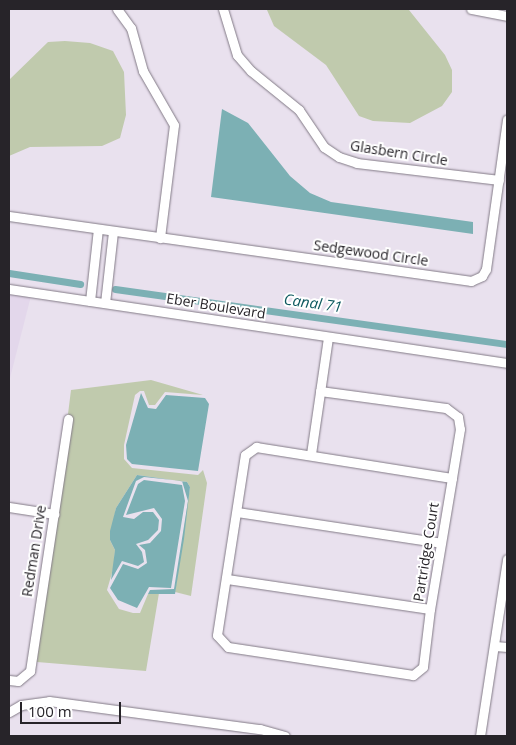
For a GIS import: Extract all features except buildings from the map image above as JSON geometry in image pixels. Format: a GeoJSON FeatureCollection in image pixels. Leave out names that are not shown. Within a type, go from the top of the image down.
{"type":"FeatureCollection","features":[{"type":"Feature","properties":{"kind":"street"},"geometry":{"type":"LineString","coordinates":[[117,9],[131,28],[143,72],[174,125],[160,238]]}},
{"type":"Feature","properties":{"kind":"street","name":"Glasbern Circle"},"geometry":{"type":"LineString","coordinates":[[224,9],[237,54],[251,71],[299,110],[324,147],[339,157],[357,163],[499,180]]}},
{"type":"Feature","properties":{"kind":"street"},"geometry":{"type":"LineString","coordinates":[[471,9],[507,16]]}},
{"type":"Feature","properties":{"kind":"street","name":"Sedgewood Circle"},"geometry":{"type":"LineString","coordinates":[[9,216],[471,281],[482,276],[486,269],[507,119]]}},
{"type":"Feature","properties":{"kind":"street"},"geometry":{"type":"LineString","coordinates":[[90,301],[98,230]]}},
{"type":"Feature","properties":{"kind":"street"},"geometry":{"type":"LineString","coordinates":[[105,303],[112,232]]}},
{"type":"Feature","properties":{"kind":"street","name":"Eber Boulevard"},"geometry":{"type":"LineString","coordinates":[[9,289],[328,338],[507,363]]}},
{"type":"Feature","properties":{"kind":"street"},"geometry":{"type":"LineString","coordinates":[[310,454],[328,338]]}},
{"type":"Feature","properties":{"kind":"street","name":"Partridge Court"},"geometry":{"type":"LineString","coordinates":[[227,579],[217,635],[228,647],[413,675],[423,667],[430,609],[460,429],[458,417],[452,410],[320,391]]}},
{"type":"Feature","properties":{"kind":"street","name":"Redman Drive"},"geometry":{"type":"LineString","coordinates":[[13,680],[30,671],[68,419]]}},
{"type":"Feature","properties":{"kind":"street"},"geometry":{"type":"LineString","coordinates":[[430,609],[227,579],[245,455],[256,447],[310,454],[452,478]]}},
{"type":"Feature","properties":{"kind":"street"},"geometry":{"type":"LineString","coordinates":[[9,508],[54,514]]}},
{"type":"Feature","properties":{"kind":"street"},"geometry":{"type":"LineString","coordinates":[[237,512],[441,543]]}},
{"type":"Feature","properties":{"kind":"street"},"geometry":{"type":"LineString","coordinates":[[480,736],[505,583],[507,559]]}},
{"type":"Feature","properties":{"kind":"street"},"geometry":{"type":"LineString","coordinates":[[495,646],[507,647]]}},
{"type":"Feature","properties":{"kind":"street"},"geometry":{"type":"LineString","coordinates":[[9,712],[21,705],[49,701],[260,729],[285,736]]}},
{"type":"Feature","properties":{"kind":"shaded area"},"geometry":{"type":"Polygon","coordinates":[[[9,293],[31,296],[10,378],[9,378],[9,293]]]}},
{"type":"Feature","properties":{"kind":"green space"},"geometry":{"type":"Polygon","coordinates":[[[267,10],[409,10],[445,55],[452,70],[452,92],[442,106],[410,123],[373,121],[359,116],[326,65],[274,26],[267,10]]]}},
{"type":"Feature","properties":{"kind":"green space"},"geometry":{"type":"Polygon","coordinates":[[[48,42],[90,43],[113,51],[124,72],[126,115],[120,138],[102,146],[30,147],[9,156],[9,80],[48,42]]]}},
{"type":"Feature","properties":{"kind":"green space"},"geometry":{"type":"Polygon","coordinates":[[[151,380],[203,395],[165,392],[155,405],[149,405],[144,391],[140,391],[135,395],[124,445],[124,459],[132,468],[198,475],[203,470],[207,483],[191,596],[175,592],[190,487],[187,482],[137,475],[116,508],[110,540],[115,550],[114,566],[107,590],[119,609],[133,613],[140,613],[148,594],[159,593],[146,671],[37,662],[71,390],[151,380]]]}},
{"type":"Feature","properties":{"kind":"water"},"geometry":{"type":"Polygon","coordinates":[[[222,109],[248,123],[290,176],[310,193],[331,202],[473,222],[473,234],[211,197],[222,109]]]}},
{"type":"Feature","properties":{"kind":"water"},"geometry":{"type":"Polygon","coordinates":[[[141,393],[148,408],[156,409],[166,395],[205,398],[209,404],[198,471],[132,464],[127,459],[126,445],[141,393]]]}},
{"type":"Feature","properties":{"kind":"water"},"geometry":{"type":"Polygon","coordinates":[[[137,475],[173,480],[144,477],[136,481],[123,517],[134,519],[143,512],[153,512],[159,520],[158,530],[148,540],[136,544],[142,552],[144,562],[138,566],[122,561],[111,580],[115,550],[110,540],[110,531],[116,508],[137,475]]]}},
{"type":"Feature","properties":{"kind":"water"},"geometry":{"type":"Polygon","coordinates":[[[144,480],[182,485],[185,501],[171,588],[149,587],[137,608],[118,600],[110,588],[123,564],[138,569],[147,563],[145,550],[139,545],[150,543],[161,531],[162,519],[154,508],[126,515],[138,484],[144,480]]]}},
{"type":"Feature","properties":{"kind":"water"},"geometry":{"type":"Polygon","coordinates":[[[182,481],[187,482],[190,487],[175,594],[148,594],[150,590],[174,589],[188,501],[182,481]]]}},
{"type":"Feature","properties":{"kind":"waterway","name":"Canal 71"},"geometry":{"type":"LineString","coordinates":[[9,273],[80,284]]}},
{"type":"Feature","properties":{"kind":"waterway","name":"Canal 71"},"geometry":{"type":"LineString","coordinates":[[115,289],[507,344]]}}]}
